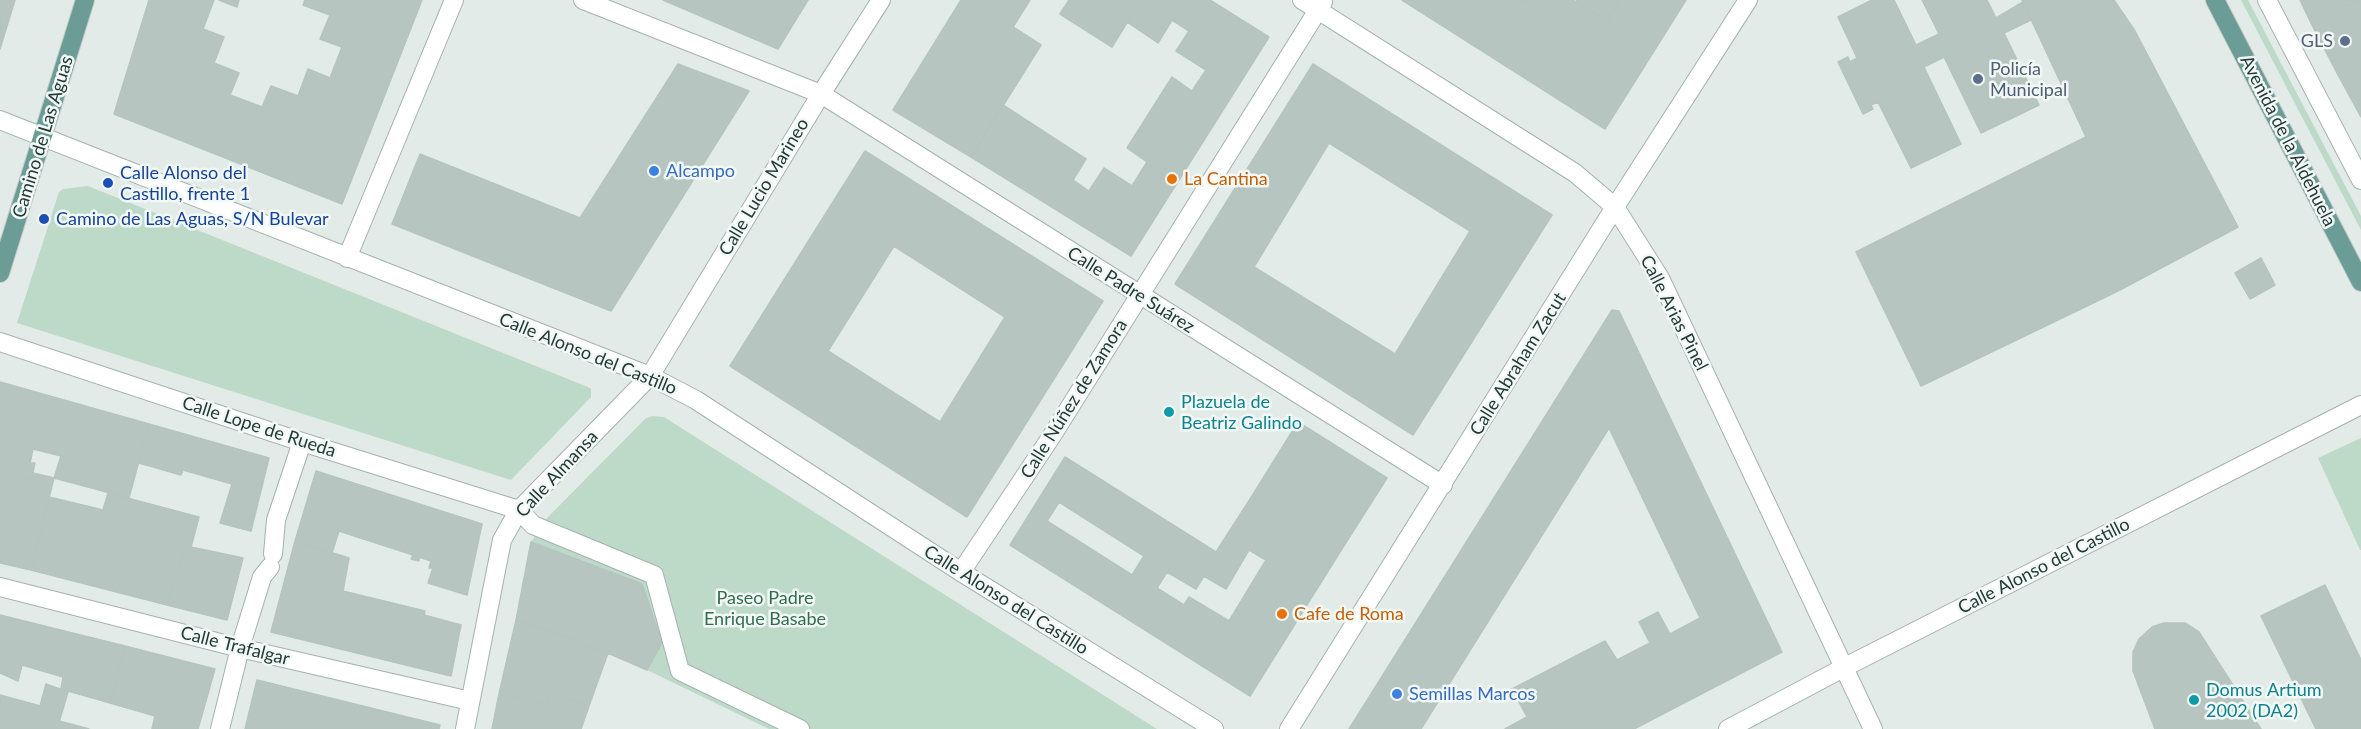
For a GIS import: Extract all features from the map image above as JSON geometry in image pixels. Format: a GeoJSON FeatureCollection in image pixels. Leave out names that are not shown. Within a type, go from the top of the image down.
{"type":"FeatureCollection","features":[{"type":"Feature","properties":{"kind":"main road","name":"Camino de Las Aguas"},"geometry":{"type":"LineString","coordinates":[[0,273],[85,0]]}},
{"type":"Feature","properties":{"kind":"main road","name":"Avenida de la Aldehuela"},"geometry":{"type":"LineString","coordinates":[[2215,0],[2361,282]]}},
{"type":"Feature","properties":{"kind":"street"},"geometry":{"type":"LineString","coordinates":[[347,258],[454,0]]}},
{"type":"Feature","properties":{"kind":"street","name":"Calle Padre Suárez"},"geometry":{"type":"LineString","coordinates":[[583,0],[820,94],[1443,485]]}},
{"type":"Feature","properties":{"kind":"street","name":"Calle Lucio Marineo"},"geometry":{"type":"LineString","coordinates":[[650,376],[820,94],[880,0]]}},
{"type":"Feature","properties":{"kind":"street","name":"Calle Arias Pinel"},"geometry":{"type":"LineString","coordinates":[[1302,0],[1321,5],[1575,173],[1615,207],[1660,278],[1873,729]]}},
{"type":"Feature","properties":{"kind":"street","name":"Calle Abraham Zacut"},"geometry":{"type":"LineString","coordinates":[[1289,729],[1615,207],[1748,0]]}},
{"type":"Feature","properties":{"kind":"street"},"geometry":{"type":"LineString","coordinates":[[2267,0],[2361,180]]}},
{"type":"Feature","properties":{"kind":"street","name":"Calle Núñez de Zamora"},"geometry":{"type":"LineString","coordinates":[[961,572],[1053,434],[1321,5]]}},
{"type":"Feature","properties":{"kind":"street","name":"Calle Alonso del Castillo"},"geometry":{"type":"LineString","coordinates":[[0,120],[650,376],[696,400],[961,572],[1214,729]]}},
{"type":"Feature","properties":{"kind":"street","name":"Calle Lope de Rueda"},"geometry":{"type":"LineString","coordinates":[[0,342],[302,442],[519,510]]}},
{"type":"Feature","properties":{"kind":"street","name":"Calle Almansa"},"geometry":{"type":"LineString","coordinates":[[465,729],[502,540],[519,510],[650,376]]}},
{"type":"Feature","properties":{"kind":"street","name":"Calle Alonso del Castillo"},"geometry":{"type":"LineString","coordinates":[[1728,729],[1845,667],[2361,405]]}},
{"type":"Feature","properties":{"kind":"street"},"geometry":{"type":"LineString","coordinates":[[220,729],[240,648],[262,577],[271,561],[276,520],[302,442]]}},
{"type":"Feature","properties":{"kind":"street"},"geometry":{"type":"LineString","coordinates":[[519,510],[533,525],[654,575],[680,670],[800,729]]}},
{"type":"Feature","properties":{"kind":"street","name":"Calle Trafalgar"},"geometry":{"type":"LineString","coordinates":[[0,587],[240,648],[470,701]]}},
{"type":"Feature","properties":{"kind":"green space"},"geometry":{"type":"Polygon","coordinates":[[[2241,0],[2248,0],[2361,216],[2361,230],[2241,0]]]}},
{"type":"Feature","properties":{"kind":"green space"},"geometry":{"type":"Polygon","coordinates":[[[88,186],[588,387],[591,389],[591,397],[511,480],[17,323],[59,192],[63,189],[88,186]]]}},
{"type":"Feature","properties":{"kind":"green space","name":"Paseo Padre Enrique Basabe"},"geometry":{"type":"Polygon","coordinates":[[[664,417],[1157,729],[769,729],[647,670],[661,643],[642,584],[531,542],[546,519],[646,418],[664,417]]]}},
{"type":"Feature","properties":{"kind":"green space"},"geometry":{"type":"Polygon","coordinates":[[[2361,438],[2361,550],[2360,550],[2318,458],[2361,438]]]}},
{"type":"Feature","properties":{"kind":"building"},"geometry":{"type":"Polygon","coordinates":[[[0,0],[15,0],[0,49],[0,0]]]}},
{"type":"Feature","properties":{"kind":"building"},"geometry":{"type":"Polygon","coordinates":[[[149,0],[214,0],[203,29],[224,37],[214,63],[239,73],[230,95],[262,107],[271,86],[298,96],[308,69],[330,78],[342,47],[320,39],[330,15],[303,5],[305,0],[422,0],[342,204],[114,114],[149,0]]]}},
{"type":"Feature","properties":{"kind":"building"},"geometry":{"type":"Polygon","coordinates":[[[219,0],[239,0],[237,7],[219,0]]]}},
{"type":"Feature","properties":{"kind":"building"},"geometry":{"type":"Polygon","coordinates":[[[663,0],[808,0],[778,49],[663,0]]]}},
{"type":"Feature","properties":{"kind":"building"},"geometry":{"type":"Polygon","coordinates":[[[961,0],[1030,0],[1013,27],[1041,45],[971,157],[893,110],[961,0]]]}},
{"type":"Feature","properties":{"kind":"building"},"geometry":{"type":"Polygon","coordinates":[[[1069,0],[1141,0],[1112,47],[1060,14],[1069,0]]]}},
{"type":"Feature","properties":{"kind":"building"},"geometry":{"type":"Polygon","coordinates":[[[1141,0],[1210,0],[1269,37],[1131,256],[971,157],[1003,105],[1086,159],[1073,180],[1089,191],[1104,168],[1132,186],[1147,162],[1127,148],[1172,77],[1192,91],[1206,70],[1176,51],[1189,31],[1172,20],[1158,43],[1127,22],[1141,0]]]}},
{"type":"Feature","properties":{"kind":"building"},"geometry":{"type":"Polygon","coordinates":[[[1402,0],[1522,0],[1584,39],[1599,16],[1654,51],[1605,129],[1402,0]]]}},
{"type":"Feature","properties":{"kind":"building"},"geometry":{"type":"Polygon","coordinates":[[[1522,0],[1573,0],[1599,16],[1584,39],[1522,0]]]}},
{"type":"Feature","properties":{"kind":"building"},"geometry":{"type":"Polygon","coordinates":[[[1577,0],[1620,1],[1607,21],[1576,2],[1577,0]]]}},
{"type":"Feature","properties":{"kind":"building"},"geometry":{"type":"Polygon","coordinates":[[[1620,0],[1686,0],[1654,51],[1607,21],[1620,0]]]}},
{"type":"Feature","properties":{"kind":"building"},"geometry":{"type":"Polygon","coordinates":[[[1872,0],[1894,0],[1916,45],[1939,34],[1922,0],[1987,0],[1996,18],[2023,2],[2031,20],[2004,33],[2039,105],[1981,133],[1944,57],[1924,67],[1961,144],[1911,168],[1878,102],[1871,105],[1873,109],[1863,114],[1838,62],[1848,57],[1850,62],[1857,58],[1838,17],[1872,0]]]}},
{"type":"Feature","properties":{"kind":"building"},"geometry":{"type":"Polygon","coordinates":[[[2022,0],[2114,0],[2135,31],[2238,227],[2118,291],[1921,386],[1856,252],[2086,137],[2022,0]]]}},
{"type":"Feature","properties":{"kind":"building"},"geometry":{"type":"Polygon","coordinates":[[[2300,0],[2359,0],[2312,25],[2300,0]]]}},
{"type":"Feature","properties":{"kind":"building"},"geometry":{"type":"Polygon","coordinates":[[[2361,0],[2361,63],[2338,75],[2312,25],[2361,0]]]}},
{"type":"Feature","properties":{"kind":"building"},"geometry":{"type":"Polygon","coordinates":[[[2361,63],[2361,117],[2338,75],[2361,63]]]}},
{"type":"Feature","properties":{"kind":"building","name":"Alcampo"},"geometry":{"type":"Polygon","coordinates":[[[678,64],[749,91],[611,311],[392,224],[420,154],[580,218],[678,64]]]}},
{"type":"Feature","properties":{"kind":"building"},"geometry":{"type":"Polygon","coordinates":[[[1313,64],[1552,215],[1413,435],[1175,284],[1313,64]],[[1329,143],[1254,267],[1395,354],[1470,231],[1329,143]]]}},
{"type":"Feature","properties":{"kind":"building"},"geometry":{"type":"Polygon","coordinates":[[[865,151],[1103,301],[967,517],[730,366],[865,151]],[[894,246],[828,351],[940,422],[1005,317],[894,246]]]}},
{"type":"Feature","properties":{"kind":"building"},"geometry":{"type":"Polygon","coordinates":[[[2261,258],[2275,285],[2250,299],[2235,273],[2261,258]]]}},
{"type":"Feature","properties":{"kind":"building"},"geometry":{"type":"Polygon","coordinates":[[[1612,310],[1619,311],[1782,652],[1634,729],[1505,729],[1527,717],[1512,689],[1605,641],[1617,660],[1650,643],[1639,622],[1658,612],[1670,634],[1700,618],[1609,428],[1421,729],[1349,729],[1612,310]]]}},
{"type":"Feature","properties":{"kind":"building"},"geometry":{"type":"Polygon","coordinates":[[[0,382],[149,424],[129,498],[54,478],[61,456],[33,449],[30,463],[35,463],[31,480],[0,472],[0,382]]]}},
{"type":"Feature","properties":{"kind":"building"},"geometry":{"type":"Polygon","coordinates":[[[1298,422],[1387,478],[1340,552],[1252,496],[1298,422]]]}},
{"type":"Feature","properties":{"kind":"building"},"geometry":{"type":"Polygon","coordinates":[[[149,424],[269,458],[251,531],[220,523],[232,484],[183,470],[181,475],[139,463],[149,424]]]}},
{"type":"Feature","properties":{"kind":"building"},"geometry":{"type":"Polygon","coordinates":[[[1065,457],[1216,552],[1252,496],[1340,552],[1250,696],[1010,545],[1065,457]],[[1059,502],[1047,521],[1132,575],[1144,556],[1059,502]],[[1249,550],[1226,589],[1204,576],[1196,589],[1167,572],[1157,588],[1184,605],[1189,597],[1229,621],[1266,560],[1249,550]]]}},
{"type":"Feature","properties":{"kind":"building"},"geometry":{"type":"Polygon","coordinates":[[[316,471],[482,524],[467,595],[428,583],[433,568],[429,568],[431,561],[419,557],[419,561],[411,559],[413,555],[339,531],[332,553],[295,541],[316,471]]]}},
{"type":"Feature","properties":{"kind":"building"},"geometry":{"type":"Polygon","coordinates":[[[0,472],[31,480],[33,473],[54,478],[31,570],[0,563],[0,472]]]}},
{"type":"Feature","properties":{"kind":"building"},"geometry":{"type":"Polygon","coordinates":[[[108,493],[199,517],[190,551],[185,550],[167,605],[31,570],[49,497],[103,510],[108,493]]]}},
{"type":"Feature","properties":{"kind":"building"},"geometry":{"type":"Polygon","coordinates":[[[295,541],[349,558],[343,591],[425,611],[424,615],[461,625],[451,676],[271,632],[295,541]]]}},
{"type":"Feature","properties":{"kind":"building"},"geometry":{"type":"Polygon","coordinates":[[[531,542],[642,584],[662,643],[647,670],[594,647],[516,620],[531,542]]]}},
{"type":"Feature","properties":{"kind":"building"},"geometry":{"type":"Polygon","coordinates":[[[191,547],[243,558],[227,620],[167,605],[185,550],[190,551],[191,547]]]}},
{"type":"Feature","properties":{"kind":"building","name":"Domus Artium 2002 (DA2)"},"geometry":{"type":"Polygon","coordinates":[[[2325,585],[2361,660],[2361,729],[2316,729],[2261,616],[2325,585]]]}},
{"type":"Feature","properties":{"kind":"building"},"geometry":{"type":"Polygon","coordinates":[[[0,615],[125,646],[110,703],[61,689],[63,677],[22,665],[18,681],[0,673],[0,615]]]}},
{"type":"Feature","properties":{"kind":"building"},"geometry":{"type":"Polygon","coordinates":[[[516,620],[608,653],[589,706],[549,694],[547,704],[499,694],[516,620]]]}},
{"type":"Feature","properties":{"kind":"building","name":"Domus Artium 2002 (DA2)"},"geometry":{"type":"Polygon","coordinates":[[[2164,623],[2185,623],[2199,632],[2261,729],[2155,729],[2133,671],[2133,652],[2139,639],[2152,627],[2164,623]]]}},
{"type":"Feature","properties":{"kind":"building"},"geometry":{"type":"Polygon","coordinates":[[[125,646],[215,669],[198,729],[152,729],[155,716],[110,703],[125,646]]]}},
{"type":"Feature","properties":{"kind":"building"},"geometry":{"type":"Polygon","coordinates":[[[257,680],[440,725],[439,729],[245,729],[257,680]]]}},
{"type":"Feature","properties":{"kind":"building"},"geometry":{"type":"Polygon","coordinates":[[[46,684],[68,692],[57,729],[0,729],[0,695],[40,706],[46,684]]]}},
{"type":"Feature","properties":{"kind":"building"},"geometry":{"type":"Polygon","coordinates":[[[499,694],[547,704],[549,694],[589,706],[581,729],[492,729],[499,694]]]}},
{"type":"Feature","properties":{"kind":"building"},"geometry":{"type":"Polygon","coordinates":[[[59,721],[89,729],[57,729],[59,721]]]}},
{"type":"Feature","properties":{"kind":"place","name":"GLS"},"geometry":{"type":"Point","coordinates":[2345,41]}},
{"type":"Feature","properties":{"kind":"place","name":"Policía Municipal"},"geometry":{"type":"Point","coordinates":[1978,79]}},
{"type":"Feature","properties":{"kind":"place","name":"Alcampo"},"geometry":{"type":"Point","coordinates":[654,171]}},
{"type":"Feature","properties":{"kind":"place","name":"La Cantina"},"geometry":{"type":"Point","coordinates":[1172,179]}},
{"type":"Feature","properties":{"kind":"place","name":"Calle Alonso del Castillo, frente 1"},"geometry":{"type":"Point","coordinates":[108,183]}},
{"type":"Feature","properties":{"kind":"place","name":"Camino de Las Aguas, S/N Bulevar"},"geometry":{"type":"Point","coordinates":[44,219]}},
{"type":"Feature","properties":{"kind":"place","name":"Plazuela de Beatriz Galindo"},"geometry":{"type":"Point","coordinates":[1169,412]}},
{"type":"Feature","properties":{"kind":"place","name":"Cafe de Roma"},"geometry":{"type":"Point","coordinates":[1282,614]}},
{"type":"Feature","properties":{"kind":"place","name":"Semillas Marcos"},"geometry":{"type":"Point","coordinates":[1397,694]}},
{"type":"Feature","properties":{"kind":"place","name":"Domus Artium 2002 (DA2)"},"geometry":{"type":"Point","coordinates":[2194,700]}}]}
